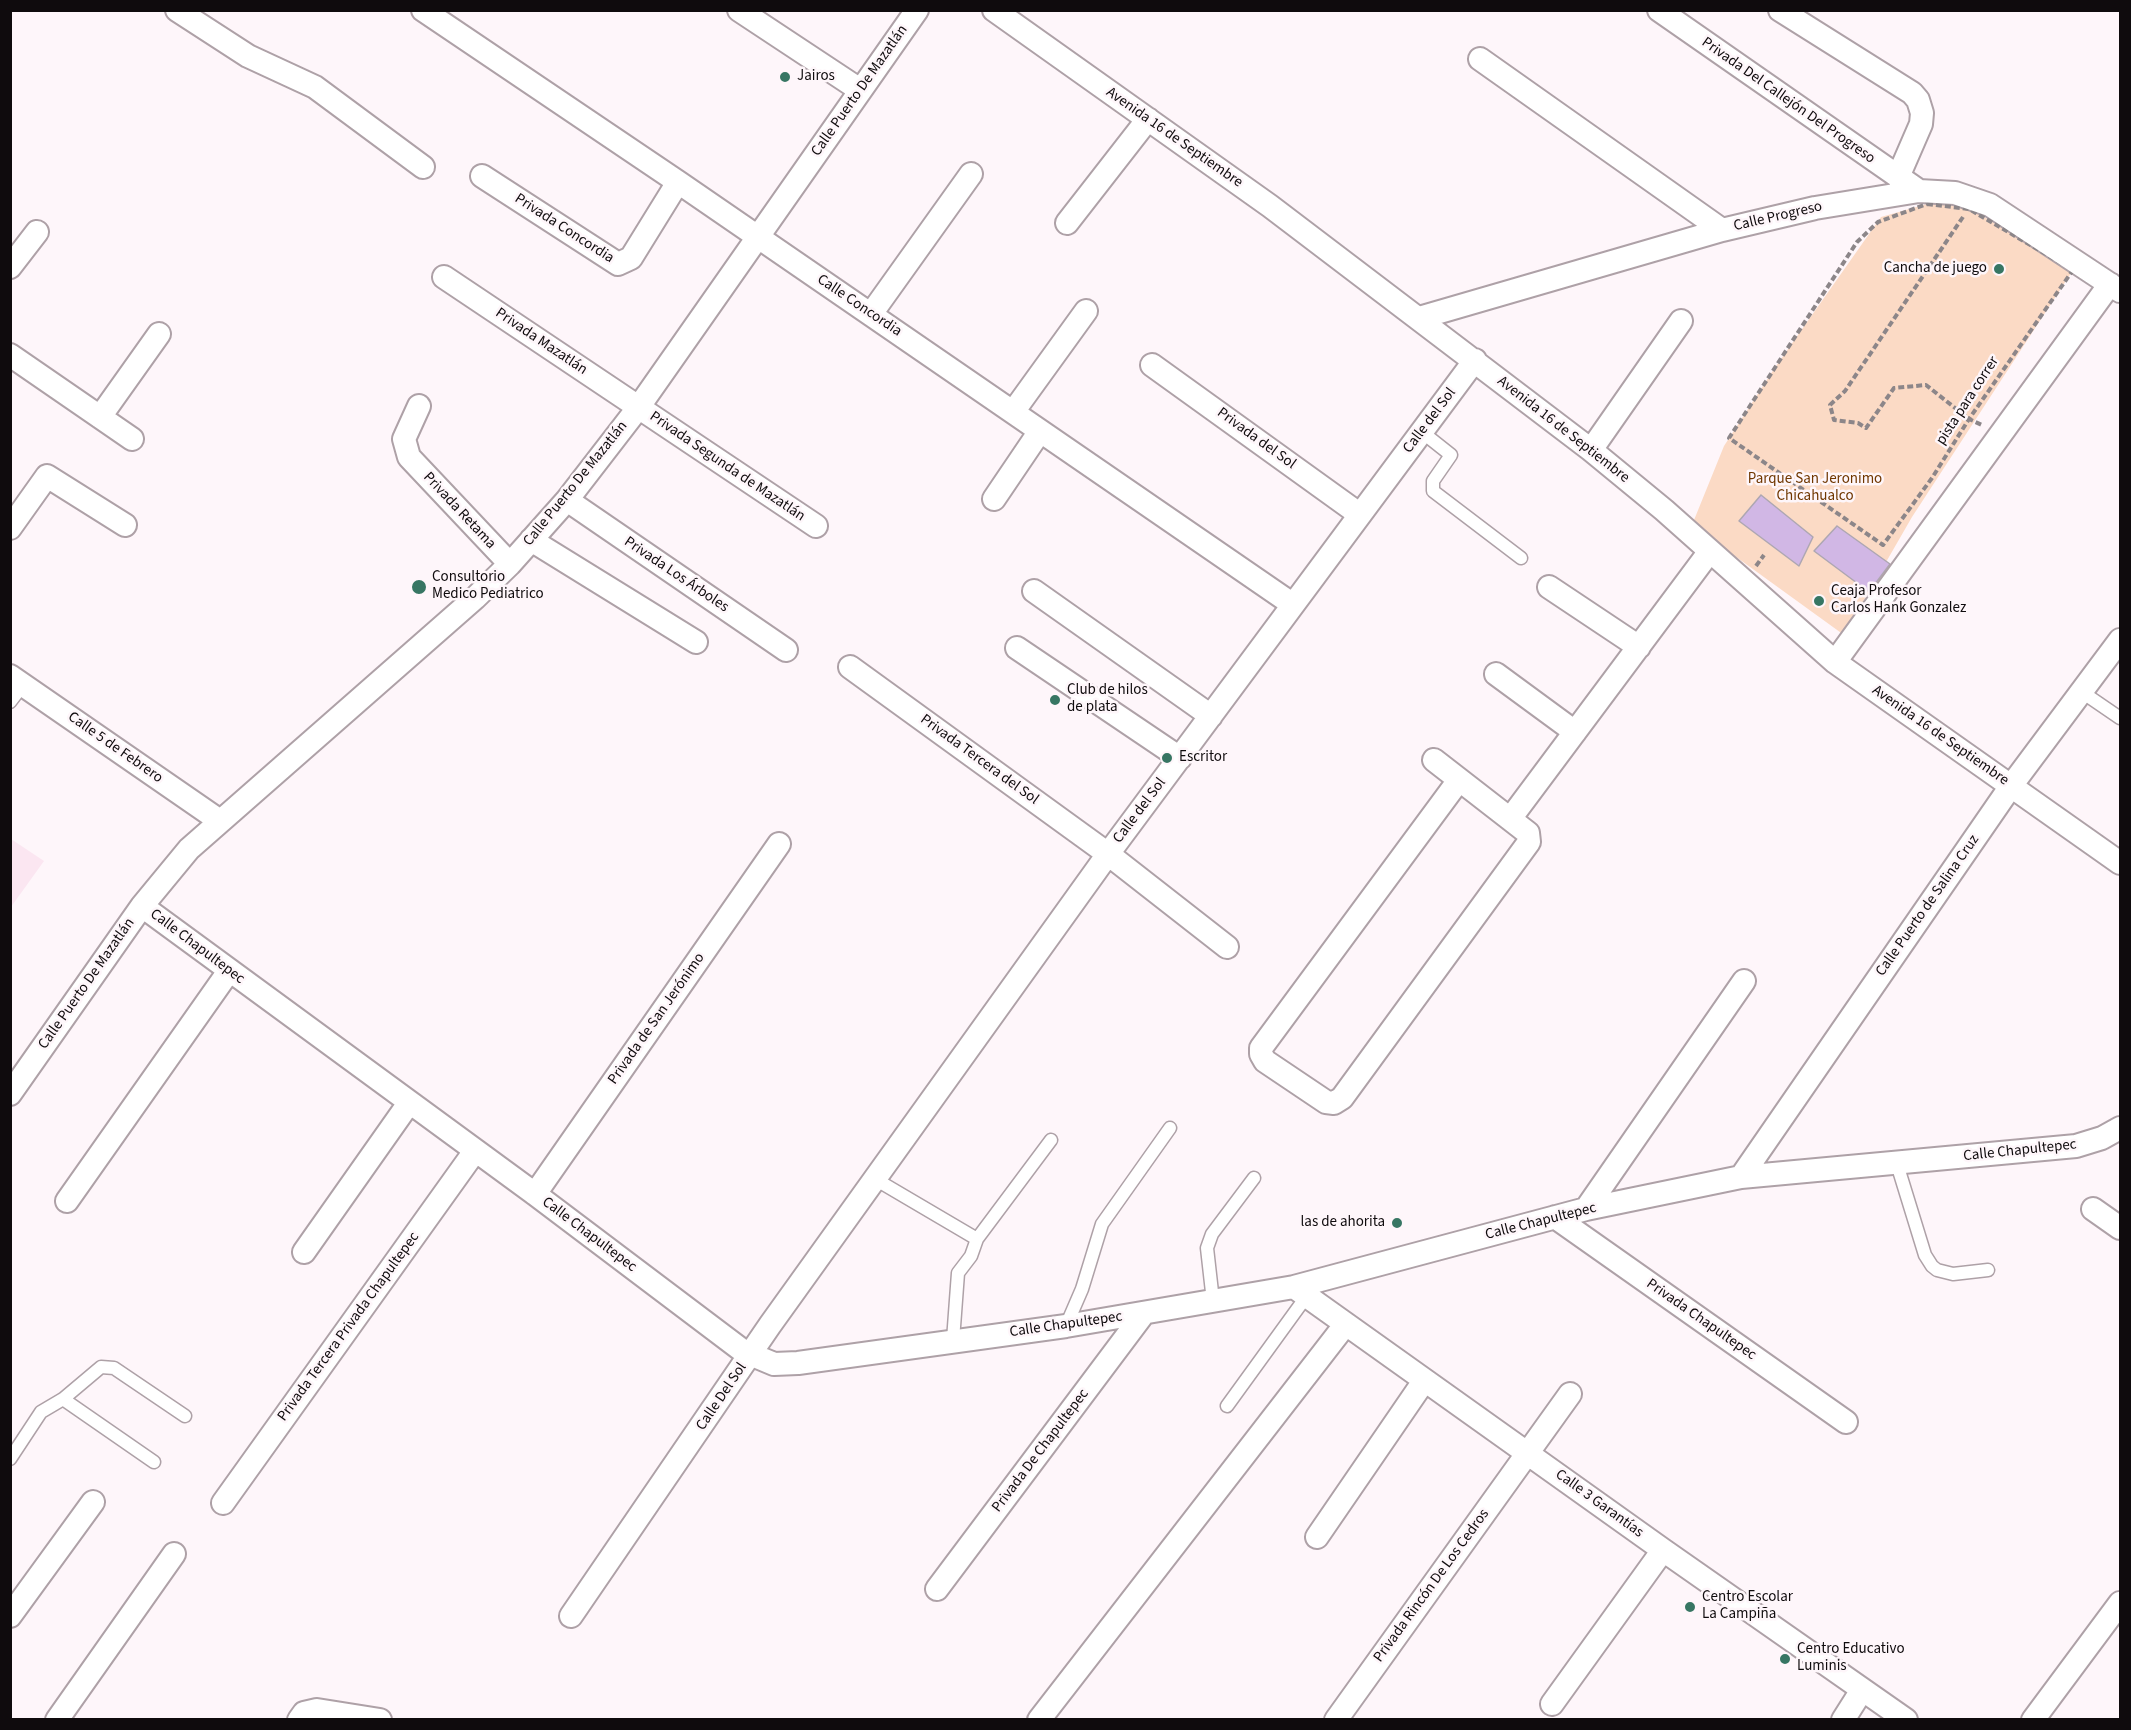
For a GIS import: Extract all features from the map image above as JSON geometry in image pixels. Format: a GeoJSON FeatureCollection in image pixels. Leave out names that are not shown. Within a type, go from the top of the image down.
{"type":"FeatureCollection","features":[{"type":"Feature","properties":{"kind":"street"},"geometry":{"type":"LineString","coordinates":[[177,10],[248,56],[315,87],[423,167]]}},
{"type":"Feature","properties":{"kind":"street","name":"Calle Concordia"},"geometry":{"type":"LineString","coordinates":[[423,10],[678,182],[1292,604]]}},
{"type":"Feature","properties":{"kind":"street"},"geometry":{"type":"LineString","coordinates":[[739,10],[860,90]]}},
{"type":"Feature","properties":{"kind":"street","name":"Calle Puerto De Mazatlán"},"geometry":{"type":"LineString","coordinates":[[10,1094],[169,871],[220,821],[475,598],[510,564],[567,500],[638,408],[917,10]]}},
{"type":"Feature","properties":{"kind":"street","name":"Avenida 16 de Septiembre"},"geometry":{"type":"LineString","coordinates":[[994,10],[1270,206],[1475,360],[1591,450],[1710,551],[1835,662],[2121,863]]}},
{"type":"Feature","properties":{"kind":"street","name":"Privada Del Callejón Del Progreso"},"geometry":{"type":"LineString","coordinates":[[1659,10],[1919,191]]}},
{"type":"Feature","properties":{"kind":"street"},"geometry":{"type":"LineString","coordinates":[[1780,10],[1871,70],[1902,87],[1918,100],[1922,113],[1921,123],[1898,177]]}},
{"type":"Feature","properties":{"kind":"street"},"geometry":{"type":"LineString","coordinates":[[1480,59],[1722,230]]}},
{"type":"Feature","properties":{"kind":"street"},"geometry":{"type":"LineString","coordinates":[[1067,224],[1148,119]]}},
{"type":"Feature","properties":{"kind":"street"},"geometry":{"type":"LineString","coordinates":[[871,314],[971,174]]}},
{"type":"Feature","properties":{"kind":"street","name":"Privada Concordia"},"geometry":{"type":"LineString","coordinates":[[482,176],[613,262],[622,265],[631,258],[678,182]]}},
{"type":"Feature","properties":{"kind":"street","name":"Calle Progreso"},"geometry":{"type":"LineString","coordinates":[[1419,318],[1722,230],[1815,208],[1919,191],[1955,193],[2116,288]]}},
{"type":"Feature","properties":{"kind":"street"},"geometry":{"type":"LineString","coordinates":[[10,267],[37,232]]}},
{"type":"Feature","properties":{"kind":"street","name":"Privada Mazatlán"},"geometry":{"type":"LineString","coordinates":[[444,277],[638,408]]}},
{"type":"Feature","properties":{"kind":"street"},"geometry":{"type":"LineString","coordinates":[[1835,662],[2000,435],[2116,288]]}},
{"type":"Feature","properties":{"kind":"street"},"geometry":{"type":"LineString","coordinates":[[1013,412],[1086,310]]}},
{"type":"Feature","properties":{"kind":"street"},"geometry":{"type":"LineString","coordinates":[[1591,450],[1681,321]]}},
{"type":"Feature","properties":{"kind":"street"},"geometry":{"type":"LineString","coordinates":[[100,417],[159,334]]}},
{"type":"Feature","properties":{"kind":"street"},"geometry":{"type":"LineString","coordinates":[[10,355],[132,439]]}},
{"type":"Feature","properties":{"kind":"street","name":"Calle del Sol"},"geometry":{"type":"LineString","coordinates":[[875,1179],[1108,854],[1475,360]]}},
{"type":"Feature","properties":{"kind":"street","name":"Privada del Sol"},"geometry":{"type":"LineString","coordinates":[[1152,364],[1359,514]]}},
{"type":"Feature","properties":{"kind":"street","name":"Privada Retama"},"geometry":{"type":"LineString","coordinates":[[419,406],[404,439],[409,458],[510,564]]}},
{"type":"Feature","properties":{"kind":"street","name":"Privada Segunda de Mazatlán"},"geometry":{"type":"LineString","coordinates":[[638,408],[816,526]]}},
{"type":"Feature","properties":{"kind":"street"},"geometry":{"type":"LineString","coordinates":[[994,499],[1040,431]]}},
{"type":"Feature","properties":{"kind":"street"},"geometry":{"type":"LineString","coordinates":[[10,528],[47,476],[125,525]]}},
{"type":"Feature","properties":{"kind":"street","name":"Privada Los Árboles"},"geometry":{"type":"LineString","coordinates":[[567,500],[786,650]]}},
{"type":"Feature","properties":{"kind":"street"},"geometry":{"type":"LineString","coordinates":[[531,540],[696,642]]}},
{"type":"Feature","properties":{"kind":"street"},"geometry":{"type":"LineString","coordinates":[[1510,819],[1710,551]]}},
{"type":"Feature","properties":{"kind":"street"},"geometry":{"type":"LineString","coordinates":[[1549,587],[1639,647]]}},
{"type":"Feature","properties":{"kind":"street"},"geometry":{"type":"LineString","coordinates":[[1034,591],[1211,716]]}},
{"type":"Feature","properties":{"kind":"street","name":"Calle Puerto de Salina Cruz"},"geometry":{"type":"LineString","coordinates":[[1741,1177],[2011,786],[2121,640]]}},
{"type":"Feature","properties":{"kind":"street"},"geometry":{"type":"LineString","coordinates":[[1017,648],[1180,758]]}},
{"type":"Feature","properties":{"kind":"street","name":"Privada Tercera del Sol"},"geometry":{"type":"LineString","coordinates":[[850,667],[1108,854],[1227,947]]}},
{"type":"Feature","properties":{"kind":"street"},"geometry":{"type":"LineString","coordinates":[[1496,674],[1575,732]]}},
{"type":"Feature","properties":{"kind":"street","name":"Calle 5 de Febrero"},"geometry":{"type":"LineString","coordinates":[[15,688],[220,821]]}},
{"type":"Feature","properties":{"kind":"street"},"geometry":{"type":"LineString","coordinates":[[1434,760],[1528,833],[1527,846],[1342,1098],[1334,1103],[1326,1102],[1265,1061],[1261,1054],[1262,1048],[1459,780]]}},
{"type":"Feature","properties":{"kind":"street","name":"Privada de San Jerónimo"},"geometry":{"type":"LineString","coordinates":[[535,1194],[779,844]]}},
{"type":"Feature","properties":{"kind":"street","name":"Calle Chapultepec"},"geometry":{"type":"LineString","coordinates":[[142,906],[750,1355],[774,1364],[798,1363],[1066,1326],[1213,1301],[1300,1292],[1555,1217],[1741,1177],[2076,1146],[2102,1138],[2121,1128]]}},
{"type":"Feature","properties":{"kind":"street"},"geometry":{"type":"LineString","coordinates":[[67,1201],[229,971]]}},
{"type":"Feature","properties":{"kind":"street"},"geometry":{"type":"LineString","coordinates":[[1586,1209],[1744,981]]}},
{"type":"Feature","properties":{"kind":"street"},"geometry":{"type":"LineString","coordinates":[[304,1252],[409,1103]]}},
{"type":"Feature","properties":{"kind":"street","name":"Privada Tercera Privada Chapultepec"},"geometry":{"type":"LineString","coordinates":[[223,1503],[475,1151]]}},
{"type":"Feature","properties":{"kind":"street","name":"Calle Del Sol"},"geometry":{"type":"LineString","coordinates":[[571,1616],[750,1355],[875,1179]]}},
{"type":"Feature","properties":{"kind":"street"},"geometry":{"type":"LineString","coordinates":[[2093,1209],[2121,1228]]}},
{"type":"Feature","properties":{"kind":"street","name":"Privada Chapultepec"},"geometry":{"type":"LineString","coordinates":[[1555,1217],[1846,1422]]}},
{"type":"Feature","properties":{"kind":"street","name":"Calle 3 Garantías"},"geometry":{"type":"LineString","coordinates":[[1300,1292],[1662,1550],[1906,1719]]}},
{"type":"Feature","properties":{"kind":"street","name":"Privada De Chapultepec"},"geometry":{"type":"LineString","coordinates":[[937,1589],[1144,1313]]}},
{"type":"Feature","properties":{"kind":"street"},"geometry":{"type":"LineString","coordinates":[[1039,1719],[1345,1325]]}},
{"type":"Feature","properties":{"kind":"street"},"geometry":{"type":"LineString","coordinates":[[1317,1537],[1424,1380]]}},
{"type":"Feature","properties":{"kind":"street","name":"Privada Rincón De Los Cedros"},"geometry":{"type":"LineString","coordinates":[[1336,1719],[1570,1394]]}},
{"type":"Feature","properties":{"kind":"street"},"geometry":{"type":"LineString","coordinates":[[10,1616],[93,1502]]}},
{"type":"Feature","properties":{"kind":"street"},"geometry":{"type":"LineString","coordinates":[[1552,1704],[1662,1550]]}},
{"type":"Feature","properties":{"kind":"street"},"geometry":{"type":"LineString","coordinates":[[57,1719],[174,1554]]}},
{"type":"Feature","properties":{"kind":"street"},"geometry":{"type":"LineString","coordinates":[[2033,1719],[2121,1603]]}},
{"type":"Feature","properties":{"kind":"street"},"geometry":{"type":"LineString","coordinates":[[1844,1719],[1862,1690]]}},
{"type":"Feature","properties":{"kind":"street"},"geometry":{"type":"LineString","coordinates":[[298,1719],[304,1713],[317,1710],[380,1719]]}},
{"type":"Feature","properties":{"kind":"lane"},"geometry":{"type":"LineString","coordinates":[[1422,432],[1451,455],[1433,481],[1433,491],[1521,558]]}},
{"type":"Feature","properties":{"kind":"lane"},"geometry":{"type":"LineString","coordinates":[[2082,692],[2121,718]]}},
{"type":"Feature","properties":{"kind":"lane"},"geometry":{"type":"LineString","coordinates":[[1066,1326],[1082,1288],[1102,1224],[1170,1128]]}},
{"type":"Feature","properties":{"kind":"lane"},"geometry":{"type":"LineString","coordinates":[[953,1340],[958,1273],[971,1256],[977,1239],[1051,1140]]}},
{"type":"Feature","properties":{"kind":"lane"},"geometry":{"type":"LineString","coordinates":[[1897,1164],[1925,1255],[1932,1266],[1936,1270],[1953,1274],[1988,1270]]}},
{"type":"Feature","properties":{"kind":"lane"},"geometry":{"type":"LineString","coordinates":[[1213,1301],[1207,1248],[1212,1233],[1254,1178]]}},
{"type":"Feature","properties":{"kind":"lane"},"geometry":{"type":"LineString","coordinates":[[875,1179],[977,1239]]}},
{"type":"Feature","properties":{"kind":"lane"},"geometry":{"type":"LineString","coordinates":[[1227,1406],[1300,1292]]}},
{"type":"Feature","properties":{"kind":"lane"},"geometry":{"type":"LineString","coordinates":[[12,1454],[36,1417],[63,1399],[97,1368],[109,1366],[185,1416]]}},
{"type":"Feature","properties":{"kind":"lane"},"geometry":{"type":"LineString","coordinates":[[63,1399],[154,1462]]}},
{"type":"Feature","properties":{"kind":"path","name":"pista para correr"},"geometry":{"type":"LineString","coordinates":[[1927,204],[1979,207],[2073,270],[1969,419],[1932,478],[1883,544],[1729,438],[1857,242],[1878,222],[1927,204]]}},
{"type":"Feature","properties":{"kind":"path"},"geometry":{"type":"LineString","coordinates":[[1979,207],[1845,391],[1830,405],[1834,420],[1858,423],[1866,428],[1894,388],[1926,385],[1969,419],[2000,435]]}},
{"type":"Feature","properties":{"kind":"shaded area"},"geometry":{"type":"Polygon","coordinates":[[[11,839],[44,861],[11,907],[11,839]]]}},
{"type":"Feature","properties":{"kind":"green space","name":"Parque San Jeronimo Chicahualco"},"geometry":{"type":"Polygon","coordinates":[[[1927,204],[1964,205],[2073,270],[1912,517],[1844,635],[1692,525],[1724,446],[1774,369],[1881,217],[1927,204]]]}},
{"type":"Feature","properties":{"kind":"building"},"geometry":{"type":"Polygon","coordinates":[[[1761,495],[1813,537],[1799,566],[1739,521],[1761,495]]]}},
{"type":"Feature","properties":{"kind":"building"},"geometry":{"type":"Polygon","coordinates":[[[1837,526],[1890,564],[1869,592],[1814,551],[1837,526]]]}},
{"type":"Feature","properties":{"kind":"place","name":"Jairos"},"geometry":{"type":"Point","coordinates":[785,77]}},
{"type":"Feature","properties":{"kind":"place","name":"Cancha de juego"},"geometry":{"type":"Point","coordinates":[1999,269]}},
{"type":"Feature","properties":{"kind":"place","name":"Consultorio Medico Pediatrico"},"geometry":{"type":"Point","coordinates":[419,587]}},
{"type":"Feature","properties":{"kind":"place","name":"Ceaja Profesor Carlos Hank Gonzalez"},"geometry":{"type":"Point","coordinates":[1819,601]}},
{"type":"Feature","properties":{"kind":"place","name":"Club de hilos de plata"},"geometry":{"type":"Point","coordinates":[1055,700]}},
{"type":"Feature","properties":{"kind":"place","name":"Escritor"},"geometry":{"type":"Point","coordinates":[1167,758]}},
{"type":"Feature","properties":{"kind":"place","name":"las de ahorita"},"geometry":{"type":"Point","coordinates":[1397,1223]}},
{"type":"Feature","properties":{"kind":"place","name":"Centro Escolar La Campiña"},"geometry":{"type":"Point","coordinates":[1690,1607]}},
{"type":"Feature","properties":{"kind":"place","name":"Centro Educativo Luminis"},"geometry":{"type":"Point","coordinates":[1785,1659]}}]}
